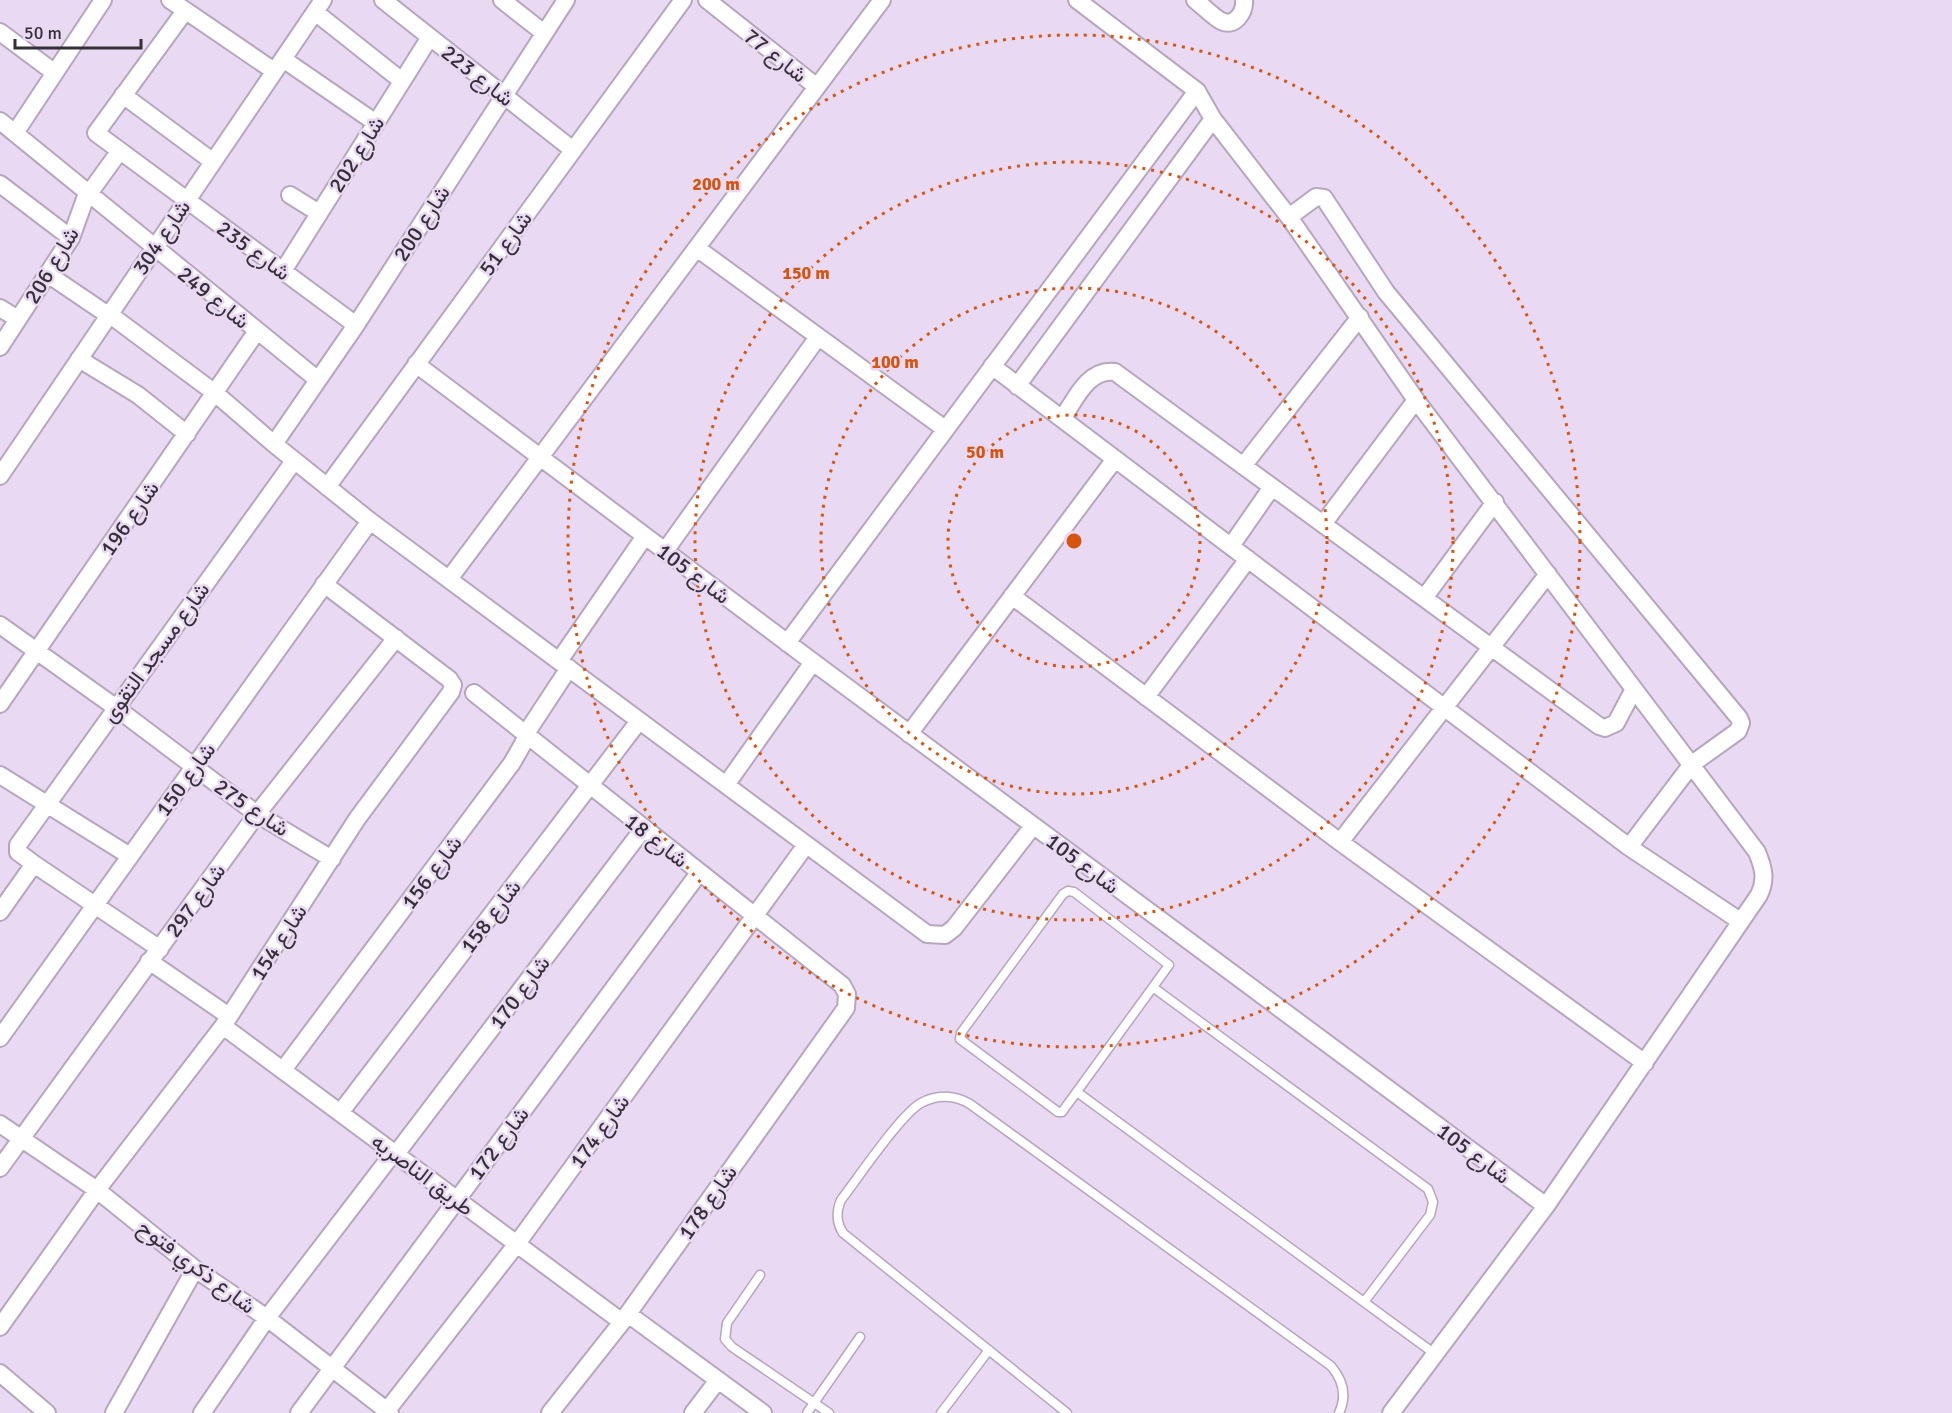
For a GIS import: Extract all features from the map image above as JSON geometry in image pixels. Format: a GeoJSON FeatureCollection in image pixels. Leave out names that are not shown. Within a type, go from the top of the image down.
{"type":"FeatureCollection","features":[{"type":"Feature","properties":{"kind":"street"},"geometry":{"type":"LineString","coordinates":[[15,133],[103,0]]}},
{"type":"Feature","properties":{"kind":"street"},"geometry":{"type":"LineString","coordinates":[[170,0],[376,123]]}},
{"type":"Feature","properties":{"kind":"street","name":"شارع 223"},"geometry":{"type":"LineString","coordinates":[[383,0],[573,150]]}},
{"type":"Feature","properties":{"kind":"street"},"geometry":{"type":"LineString","coordinates":[[502,0],[544,33]]}},
{"type":"Feature","properties":{"kind":"street","name":"شارع 200"},"geometry":{"type":"LineString","coordinates":[[274,444],[356,325],[566,0]]}},
{"type":"Feature","properties":{"kind":"street","name":"شارع 51"},"geometry":{"type":"LineString","coordinates":[[327,487],[683,0]]}},
{"type":"Feature","properties":{"kind":"street","name":"شارع 77"},"geometry":{"type":"LineString","coordinates":[[707,0],[817,87]]}},
{"type":"Feature","properties":{"kind":"street"},"geometry":{"type":"LineString","coordinates":[[449,579],[542,459],[882,0]]}},
{"type":"Feature","properties":{"kind":"street"},"geometry":{"type":"LineString","coordinates":[[1077,0],[1197,91],[1213,119],[1288,217],[1416,400],[1692,764],[1757,852],[1763,867],[1763,887],[1645,1063],[1546,1206],[1391,1413]]}},
{"type":"Feature","properties":{"kind":"street"},"geometry":{"type":"LineString","coordinates":[[1195,0],[1221,21],[1227,22],[1239,18],[1244,0]]}},
{"type":"Feature","properties":{"kind":"street"},"geometry":{"type":"LineString","coordinates":[[316,5],[402,81]]}},
{"type":"Feature","properties":{"kind":"street","name":"شارع 304"},"geometry":{"type":"LineString","coordinates":[[0,474],[278,65],[316,5]]}},
{"type":"Feature","properties":{"kind":"street"},"geometry":{"type":"LineString","coordinates":[[185,11],[123,95],[212,161]]}},
{"type":"Feature","properties":{"kind":"street"},"geometry":{"type":"LineString","coordinates":[[0,32],[55,73]]}},
{"type":"Feature","properties":{"kind":"street","name":"شارع 202"},"geometry":{"type":"LineString","coordinates":[[283,271],[430,37]]}},
{"type":"Feature","properties":{"kind":"street"},"geometry":{"type":"LineString","coordinates":[[787,643],[1197,91]]}},
{"type":"Feature","properties":{"kind":"street","name":"شارع 235"},"geometry":{"type":"LineString","coordinates":[[123,95],[96,133],[356,325]]}},
{"type":"Feature","properties":{"kind":"street"},"geometry":{"type":"LineString","coordinates":[[1017,386],[1213,119]]}},
{"type":"Feature","properties":{"kind":"street","name":"شارع 249"},"geometry":{"type":"LineString","coordinates":[[0,121],[153,248],[318,380]]}},
{"type":"Feature","properties":{"kind":"street","name":"شارع 206"},"geometry":{"type":"LineString","coordinates":[[0,347],[49,275],[71,238],[89,193],[119,152]]}},
{"type":"Feature","properties":{"kind":"street"},"geometry":{"type":"LineString","coordinates":[[0,184],[71,238]]}},
{"type":"Feature","properties":{"kind":"street"},"geometry":{"type":"LineString","coordinates":[[290,195],[319,213]]}},
{"type":"Feature","properties":{"kind":"street"},"geometry":{"type":"LineString","coordinates":[[1288,217],[1316,196],[1324,198],[1386,292],[1739,718],[1741,723],[1738,731],[1692,764],[1629,847]]}},
{"type":"Feature","properties":{"kind":"street"},"geometry":{"type":"LineString","coordinates":[[698,249],[945,429]]}},
{"type":"Feature","properties":{"kind":"street"},"geometry":{"type":"LineString","coordinates":[[49,275],[109,315],[215,393],[294,461],[370,521],[927,934],[945,935],[954,928],[1033,826]]}},
{"type":"Feature","properties":{"kind":"street"},"geometry":{"type":"LineString","coordinates":[[0,308],[18,320]]}},
{"type":"Feature","properties":{"kind":"street"},"geometry":{"type":"LineString","coordinates":[[1243,466],[1360,317]]}},
{"type":"Feature","properties":{"kind":"street","name":"شارع 196"},"geometry":{"type":"LineString","coordinates":[[3,693],[37,651],[257,332]]}},
{"type":"Feature","properties":{"kind":"street"},"geometry":{"type":"LineString","coordinates":[[665,551],[819,337]]}},
{"type":"Feature","properties":{"kind":"street"},"geometry":{"type":"LineString","coordinates":[[79,359],[138,395],[187,434]]}},
{"type":"Feature","properties":{"kind":"street","name":"شارع 105"},"geometry":{"type":"LineString","coordinates":[[416,364],[909,734],[1546,1206]]}},
{"type":"Feature","properties":{"kind":"street"},"geometry":{"type":"LineString","coordinates":[[992,366],[1629,847],[1740,921]]}},
{"type":"Feature","properties":{"kind":"street"},"geometry":{"type":"LineString","coordinates":[[1062,419],[1095,375],[1105,371],[1115,372],[1605,728],[1616,723],[1634,689]]}},
{"type":"Feature","properties":{"kind":"street"},"geometry":{"type":"LineString","coordinates":[[1323,524],[1416,400]]}},
{"type":"Feature","properties":{"kind":"street"},"geometry":{"type":"LineString","coordinates":[[909,734],[1115,459]]}},
{"type":"Feature","properties":{"kind":"street","name":"شارع مسجد التقوى"},"geometry":{"type":"LineString","coordinates":[[18,845],[294,461]]}},
{"type":"Feature","properties":{"kind":"street"},"geometry":{"type":"LineString","coordinates":[[1231,546],[1272,487]]}},
{"type":"Feature","properties":{"kind":"street"},"geometry":{"type":"LineString","coordinates":[[1424,598],[1495,502]]}},
{"type":"Feature","properties":{"kind":"street","name":"شارع 150"},"geometry":{"type":"LineString","coordinates":[[0,1038],[370,521]]}},
{"type":"Feature","properties":{"kind":"street","name":"شارع 156"},"geometry":{"type":"LineString","coordinates":[[283,1070],[512,763],[564,664],[645,536]]}},
{"type":"Feature","properties":{"kind":"street"},"geometry":{"type":"LineString","coordinates":[[1146,697],[1248,559]]}},
{"type":"Feature","properties":{"kind":"street"},"geometry":{"type":"LineString","coordinates":[[1340,842],[1548,574]]}},
{"type":"Feature","properties":{"kind":"street","name":"شارع 154"},"geometry":{"type":"LineString","coordinates":[[0,1327],[97,1190],[226,1021],[357,819],[452,689],[449,679],[324,584]]}},
{"type":"Feature","properties":{"kind":"street"},"geometry":{"type":"LineString","coordinates":[[1012,596],[1340,842],[1645,1063]]}},
{"type":"Feature","properties":{"kind":"street","name":"شارع 275"},"geometry":{"type":"LineString","coordinates":[[0,625],[116,707],[257,814],[332,859]]}},
{"type":"Feature","properties":{"kind":"street","name":"شارع 297"},"geometry":{"type":"LineString","coordinates":[[0,1168],[257,814],[396,638]]}},
{"type":"Feature","properties":{"kind":"street"},"geometry":{"type":"LineString","coordinates":[[726,785],[813,662]]}},
{"type":"Feature","properties":{"kind":"street","name":"شارع 18"},"geometry":{"type":"LineString","coordinates":[[474,693],[842,986]]}},
{"type":"Feature","properties":{"kind":"street","name":"شارع 158"},"geometry":{"type":"LineString","coordinates":[[340,1113],[639,721]]}},
{"type":"Feature","properties":{"kind":"street"},"geometry":{"type":"LineString","coordinates":[[0,774],[130,856]]}},
{"type":"Feature","properties":{"kind":"street","name":"شارع 170"},"geometry":{"type":"LineString","coordinates":[[202,1413],[267,1318],[643,829]]}},
{"type":"Feature","properties":{"kind":"street","name":"شارع 174"},"geometry":{"type":"LineString","coordinates":[[387,1412],[516,1245],[806,844]]}},
{"type":"Feature","properties":{"kind":"street","name":"طريق الناصريه"},"geometry":{"type":"LineString","coordinates":[[18,845],[18,852],[95,904],[283,1070],[516,1245],[718,1380],[763,1413]]}},
{"type":"Feature","properties":{"kind":"street"},"geometry":{"type":"LineString","coordinates":[[0,912],[34,864]]}},
{"type":"Feature","properties":{"kind":"street","name":"شارع 172"},"geometry":{"type":"LineString","coordinates":[[298,1413],[699,873]]}},
{"type":"Feature","properties":{"kind":"street","name":"شارع 178"},"geometry":{"type":"LineString","coordinates":[[550,1413],[625,1318],[846,1008],[847,994],[842,986]]}},
{"type":"Feature","properties":{"kind":"street","name":"شارع ذكري فتوح"},"geometry":{"type":"LineString","coordinates":[[0,1124],[97,1190],[195,1269],[267,1318],[387,1412]]}},
{"type":"Feature","properties":{"kind":"street"},"geometry":{"type":"LineString","coordinates":[[114,1413],[195,1269]]}},
{"type":"Feature","properties":{"kind":"street"},"geometry":{"type":"LineString","coordinates":[[0,1373],[28,1407],[47,1413]]}},
{"type":"Feature","properties":{"kind":"street"},"geometry":{"type":"LineString","coordinates":[[693,1413],[718,1380]]}},
{"type":"Feature","properties":{"kind":"lane"},"geometry":{"type":"LineString","coordinates":[[1068,891],[1074,892],[1168,961],[1168,968],[1077,1092],[1064,1110],[1058,1112],[960,1039],[961,1033],[1063,894],[1068,891]]}},
{"type":"Feature","properties":{"kind":"lane"},"geometry":{"type":"LineString","coordinates":[[1154,988],[1428,1189],[1432,1202],[1430,1215],[1364,1302]]}},
{"type":"Feature","properties":{"kind":"lane"},"geometry":{"type":"LineString","coordinates":[[1077,1092],[1435,1354]]}},
{"type":"Feature","properties":{"kind":"lane"},"geometry":{"type":"LineString","coordinates":[[1067,1413],[843,1233],[837,1219],[841,1200],[904,1118],[919,1104],[939,1096],[956,1098],[970,1104],[1331,1366],[1337,1373],[1343,1390],[1339,1413]]}},
{"type":"Feature","properties":{"kind":"lane"},"geometry":{"type":"LineString","coordinates":[[760,1275],[728,1323],[725,1339],[732,1347],[830,1413]]}},
{"type":"Feature","properties":{"kind":"lane"},"geometry":{"type":"LineString","coordinates":[[807,1413],[860,1337]]}},
{"type":"Feature","properties":{"kind":"lane"},"geometry":{"type":"LineString","coordinates":[[941,1413],[989,1350]]}}]}
